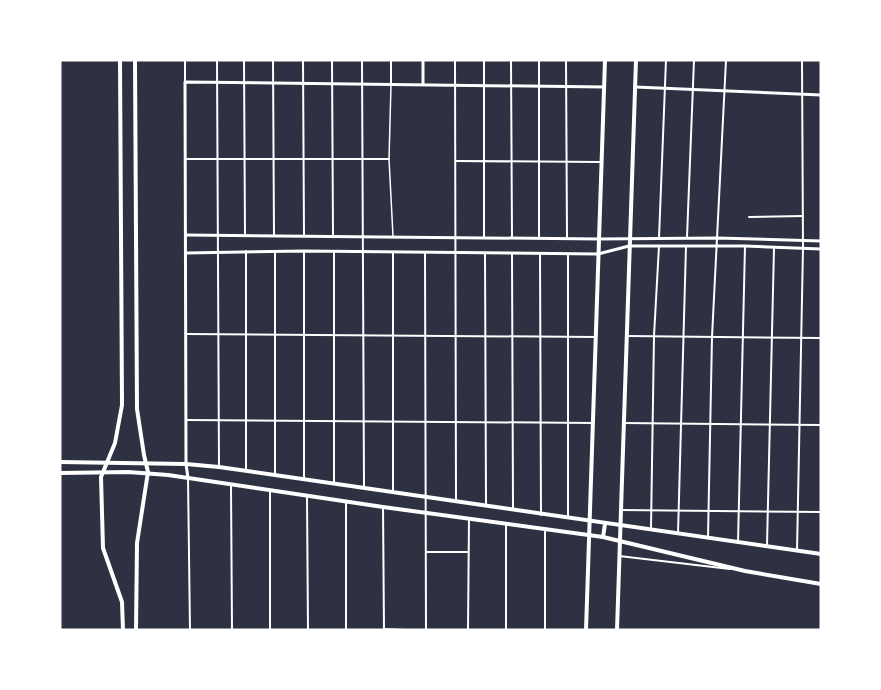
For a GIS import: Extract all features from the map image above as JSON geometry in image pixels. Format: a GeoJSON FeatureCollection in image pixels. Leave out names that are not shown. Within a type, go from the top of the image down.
{"type":"FeatureCollection","features":[{"type":"Feature","properties":{"kind":"main road"},"geometry":{"type":"LineString","coordinates":[[120,60],[122,405],[119,429],[101,477],[103,548],[122,602],[123,630]]}},
{"type":"Feature","properties":{"kind":"main road"},"geometry":{"type":"LineString","coordinates":[[135,60],[137,398],[148,472],[136,543],[136,630]]}},
{"type":"Feature","properties":{"kind":"main road"},"geometry":{"type":"LineString","coordinates":[[586,630],[605,60]]}},
{"type":"Feature","properties":{"kind":"main road"},"geometry":{"type":"LineString","coordinates":[[617,630],[636,60]]}},
{"type":"Feature","properties":{"kind":"main road"},"geometry":{"type":"LineString","coordinates":[[60,462],[186,464],[219,467],[426,499],[821,554]]}},
{"type":"Feature","properties":{"kind":"main road"},"geometry":{"type":"LineString","coordinates":[[60,472],[148,472],[620,539],[745,571],[821,584]]}},
{"type":"Feature","properties":{"kind":"main road"},"geometry":{"type":"LineString","coordinates":[[603,537],[605,524]]}},
{"type":"Feature","properties":{"kind":"street"},"geometry":{"type":"LineString","coordinates":[[185,60],[186,464],[190,630]]}},
{"type":"Feature","properties":{"kind":"street"},"geometry":{"type":"LineString","coordinates":[[217,60],[219,467]]}},
{"type":"Feature","properties":{"kind":"street"},"geometry":{"type":"LineString","coordinates":[[244,60],[245,236]]}},
{"type":"Feature","properties":{"kind":"street"},"geometry":{"type":"LineString","coordinates":[[273,60],[274,236]]}},
{"type":"Feature","properties":{"kind":"street"},"geometry":{"type":"LineString","coordinates":[[303,60],[304,236]]}},
{"type":"Feature","properties":{"kind":"street"},"geometry":{"type":"LineString","coordinates":[[332,60],[333,236]]}},
{"type":"Feature","properties":{"kind":"street"},"geometry":{"type":"LineString","coordinates":[[362,60],[364,488]]}},
{"type":"Feature","properties":{"kind":"street"},"geometry":{"type":"LineString","coordinates":[[391,60],[389,159],[393,237]]}},
{"type":"Feature","properties":{"kind":"street"},"geometry":{"type":"LineString","coordinates":[[423,60],[423,84]]}},
{"type":"Feature","properties":{"kind":"street"},"geometry":{"type":"LineString","coordinates":[[456,60],[456,503]]}},
{"type":"Feature","properties":{"kind":"street"},"geometry":{"type":"LineString","coordinates":[[484,60],[484,237]]}},
{"type":"Feature","properties":{"kind":"street"},"geometry":{"type":"LineString","coordinates":[[511,60],[512,238]]}},
{"type":"Feature","properties":{"kind":"street"},"geometry":{"type":"LineString","coordinates":[[539,60],[539,238]]}},
{"type":"Feature","properties":{"kind":"street"},"geometry":{"type":"LineString","coordinates":[[566,60],[567,238]]}},
{"type":"Feature","properties":{"kind":"street"},"geometry":{"type":"LineString","coordinates":[[659,238],[666,60]]}},
{"type":"Feature","properties":{"kind":"street"},"geometry":{"type":"LineString","coordinates":[[687,238],[694,60]]}},
{"type":"Feature","properties":{"kind":"street"},"geometry":{"type":"LineString","coordinates":[[708,539],[712,338],[726,60]]}},
{"type":"Feature","properties":{"kind":"street"},"geometry":{"type":"LineString","coordinates":[[797,551],[803,248],[802,60]]}},
{"type":"Feature","properties":{"kind":"street"},"geometry":{"type":"LineString","coordinates":[[185,82],[604,87]]}},
{"type":"Feature","properties":{"kind":"street"},"geometry":{"type":"LineString","coordinates":[[635,87],[821,95]]}},
{"type":"Feature","properties":{"kind":"street"},"geometry":{"type":"LineString","coordinates":[[186,159],[389,159]]}},
{"type":"Feature","properties":{"kind":"street"},"geometry":{"type":"LineString","coordinates":[[456,161],[601,162]]}},
{"type":"Feature","properties":{"kind":"street"},"geometry":{"type":"LineString","coordinates":[[749,217],[803,216]]}},
{"type":"Feature","properties":{"kind":"street"},"geometry":{"type":"LineString","coordinates":[[186,235],[717,238],[821,241]]}},
{"type":"Feature","properties":{"kind":"street"},"geometry":{"type":"LineString","coordinates":[[186,253],[304,251],[598,254],[629,246],[745,246],[821,249]]}},
{"type":"Feature","properties":{"kind":"street"},"geometry":{"type":"LineString","coordinates":[[651,530],[654,336],[659,246]]}},
{"type":"Feature","properties":{"kind":"street"},"geometry":{"type":"LineString","coordinates":[[678,535],[686,246]]}},
{"type":"Feature","properties":{"kind":"street"},"geometry":{"type":"LineString","coordinates":[[738,543],[745,246]]}},
{"type":"Feature","properties":{"kind":"street"},"geometry":{"type":"LineString","coordinates":[[767,548],[774,247]]}},
{"type":"Feature","properties":{"kind":"street"},"geometry":{"type":"LineString","coordinates":[[246,251],[246,471]]}},
{"type":"Feature","properties":{"kind":"street"},"geometry":{"type":"LineString","coordinates":[[275,251],[275,474]]}},
{"type":"Feature","properties":{"kind":"street"},"geometry":{"type":"LineString","coordinates":[[304,251],[304,479]]}},
{"type":"Feature","properties":{"kind":"street"},"geometry":{"type":"LineString","coordinates":[[334,252],[334,483]]}},
{"type":"Feature","properties":{"kind":"street"},"geometry":{"type":"LineString","coordinates":[[393,253],[393,493]]}},
{"type":"Feature","properties":{"kind":"street"},"geometry":{"type":"LineString","coordinates":[[425,253],[426,630]]}},
{"type":"Feature","properties":{"kind":"street"},"geometry":{"type":"LineString","coordinates":[[485,254],[486,507]]}},
{"type":"Feature","properties":{"kind":"street"},"geometry":{"type":"LineString","coordinates":[[512,254],[513,511]]}},
{"type":"Feature","properties":{"kind":"street"},"geometry":{"type":"LineString","coordinates":[[540,254],[541,514]]}},
{"type":"Feature","properties":{"kind":"street"},"geometry":{"type":"LineString","coordinates":[[568,254],[568,518]]}},
{"type":"Feature","properties":{"kind":"street"},"geometry":{"type":"LineString","coordinates":[[186,334],[595,337]]}},
{"type":"Feature","properties":{"kind":"street"},"geometry":{"type":"LineString","coordinates":[[626,336],[821,338]]}},
{"type":"Feature","properties":{"kind":"street"},"geometry":{"type":"LineString","coordinates":[[187,420],[593,423]]}},
{"type":"Feature","properties":{"kind":"street"},"geometry":{"type":"LineString","coordinates":[[623,423],[821,425]]}},
{"type":"Feature","properties":{"kind":"street"},"geometry":{"type":"LineString","coordinates":[[231,485],[232,630]]}},
{"type":"Feature","properties":{"kind":"street"},"geometry":{"type":"LineString","coordinates":[[270,491],[270,630]]}},
{"type":"Feature","properties":{"kind":"street"},"geometry":{"type":"LineString","coordinates":[[308,496],[308,630]]}},
{"type":"Feature","properties":{"kind":"street"},"geometry":{"type":"LineString","coordinates":[[346,501],[346,630]]}},
{"type":"Feature","properties":{"kind":"street"},"geometry":{"type":"LineString","coordinates":[[383,507],[384,630],[405,630]]}},
{"type":"Feature","properties":{"kind":"street"},"geometry":{"type":"LineString","coordinates":[[620,510],[821,512]]}},
{"type":"Feature","properties":{"kind":"street"},"geometry":{"type":"LineString","coordinates":[[448,630],[468,630],[469,519]]}},
{"type":"Feature","properties":{"kind":"street"},"geometry":{"type":"LineString","coordinates":[[506,524],[506,630]]}},
{"type":"Feature","properties":{"kind":"street"},"geometry":{"type":"LineString","coordinates":[[545,529],[545,630]]}},
{"type":"Feature","properties":{"kind":"street"},"geometry":{"type":"LineString","coordinates":[[425,552],[468,552]]}},
{"type":"Feature","properties":{"kind":"street"},"geometry":{"type":"LineString","coordinates":[[619,556],[745,571]]}}]}
